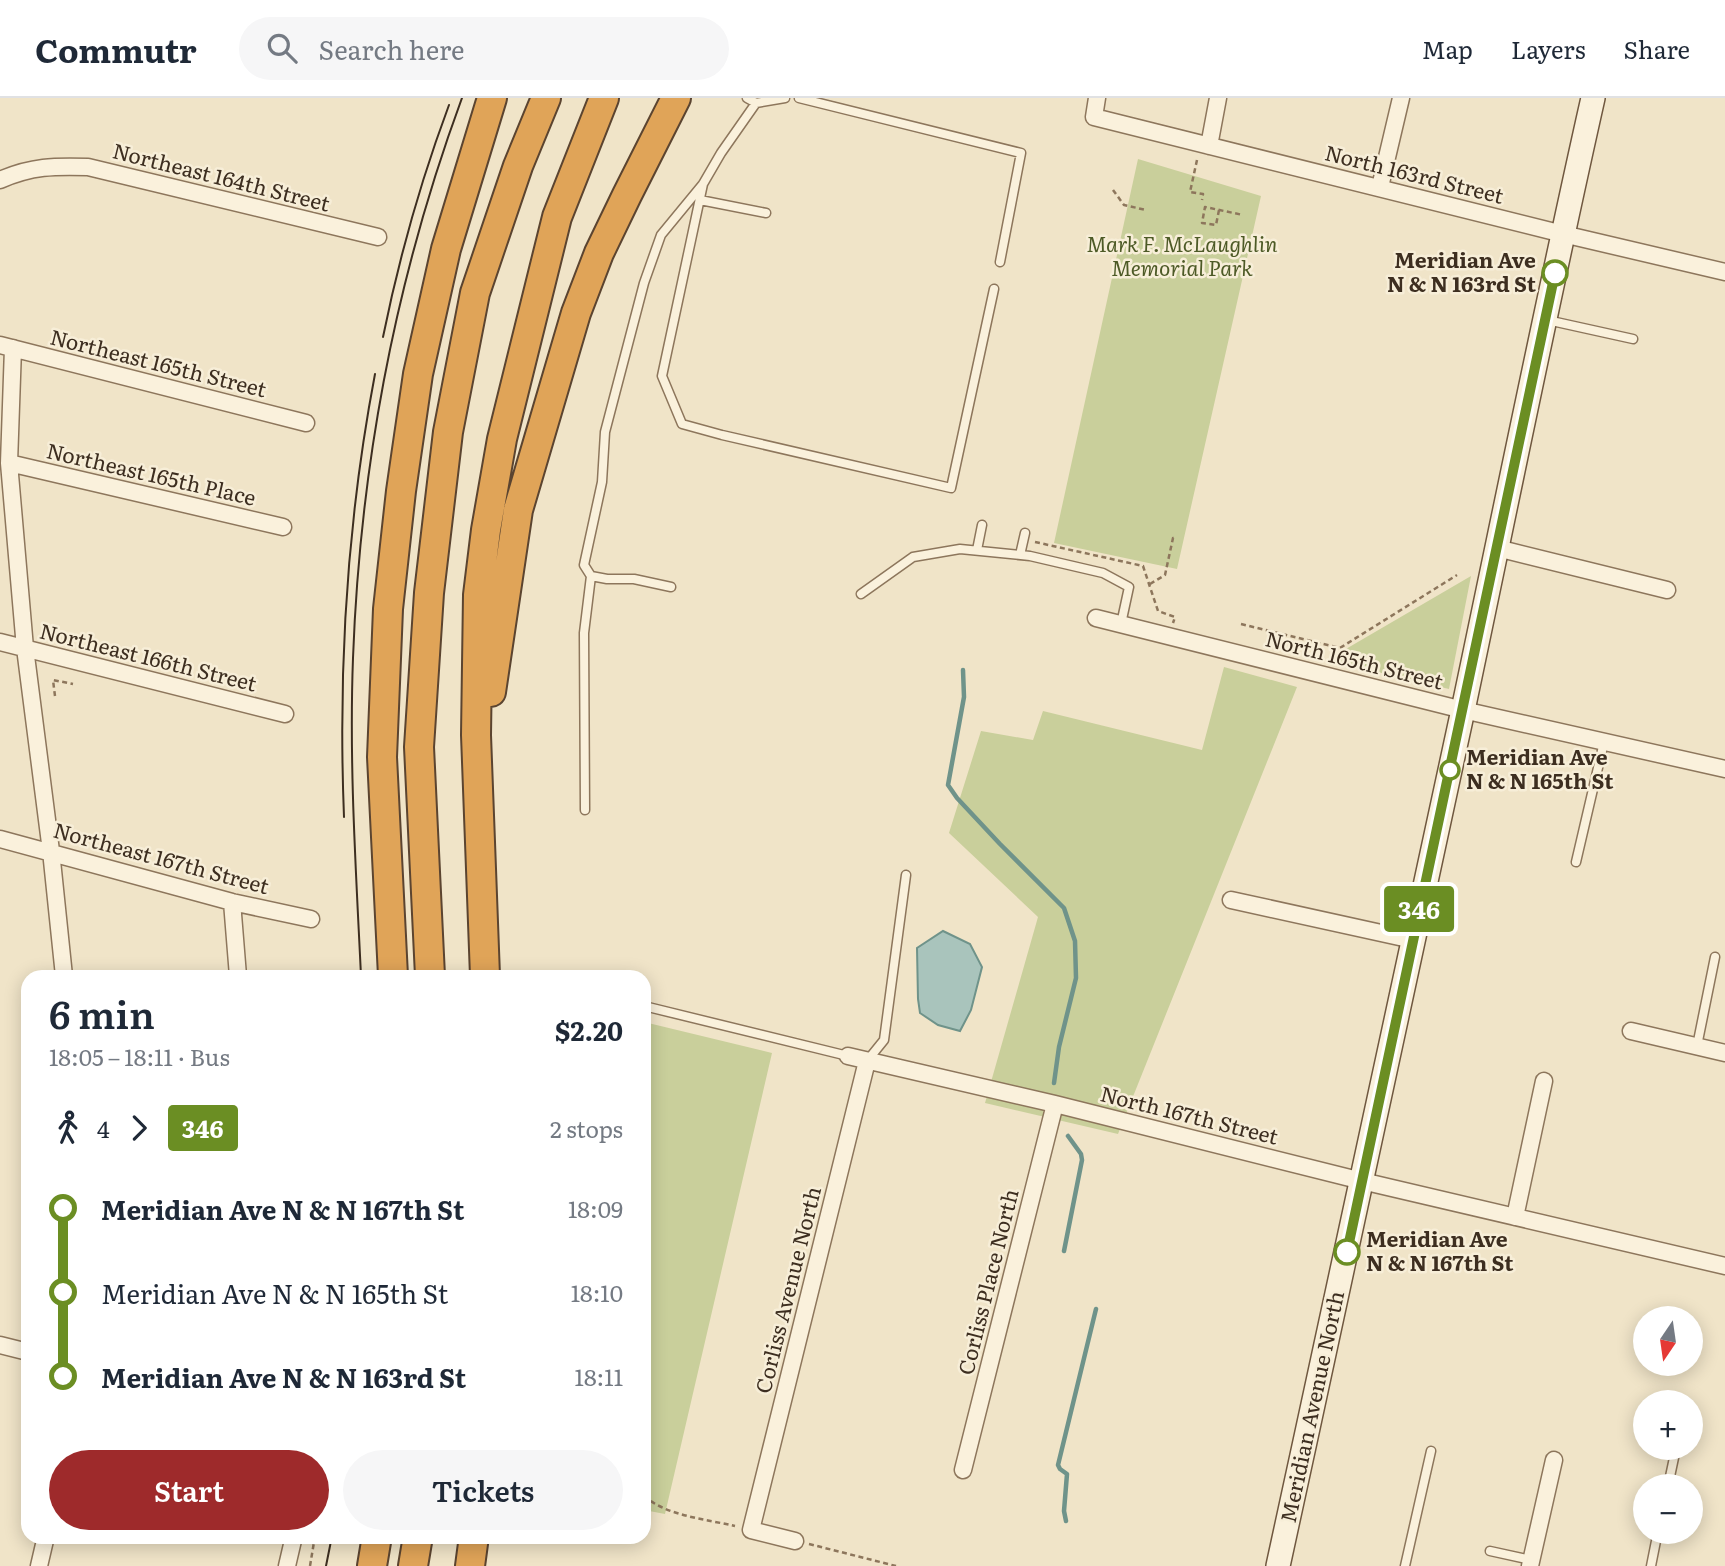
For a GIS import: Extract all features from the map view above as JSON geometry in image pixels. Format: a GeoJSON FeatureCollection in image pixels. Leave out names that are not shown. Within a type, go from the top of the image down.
{"type":"FeatureCollection","features":[{"type":"Feature","properties":{"kind":"highway"},"geometry":{"type":"LineString","coordinates":[[393,970],[382,757],[388,609],[401,491],[418,374],[446,249],[492,98]]}},
{"type":"Feature","properties":{"kind":"highway"},"geometry":{"type":"LineString","coordinates":[[430,970],[419,747],[429,593],[447,432],[475,293],[518,166],[546,98]]}},
{"type":"Feature","properties":{"kind":"highway"},"geometry":{"type":"LineString","coordinates":[[485,970],[476,735],[478,595],[486,530],[502,439],[557,216],[604,98]]}},
{"type":"Feature","properties":{"kind":"highway"},"geometry":{"type":"LineString","coordinates":[[476,735],[493,686],[518,510],[576,313],[626,195],[676,98]]}},
{"type":"Feature","properties":{"kind":"highway"},"geometry":{"type":"LineString","coordinates":[[372,1566],[376,1544]]}},
{"type":"Feature","properties":{"kind":"highway"},"geometry":{"type":"LineString","coordinates":[[413,1566],[417,1544]]}},
{"type":"Feature","properties":{"kind":"highway"},"geometry":{"type":"LineString","coordinates":[[470,1566],[473,1544]]}},
{"type":"Feature","properties":{"kind":"street","name":"North 163rd Street"},"geometry":{"type":"LineString","coordinates":[[1097,98],[1094,117],[1725,272]]}},
{"type":"Feature","properties":{"kind":"street"},"geometry":{"type":"LineString","coordinates":[[1209,145],[1218,98]]}},
{"type":"Feature","properties":{"kind":"street"},"geometry":{"type":"LineString","coordinates":[[1380,187],[1401,98]]}},
{"type":"Feature","properties":{"kind":"street","name":"Meridian Avenue North"},"geometry":{"type":"LineString","coordinates":[[1278,1566],[1593,98]]}},
{"type":"Feature","properties":{"kind":"street","name":"Northeast 164th Street"},"geometry":{"type":"LineString","coordinates":[[0,180],[32,169],[54,166],[88,167],[378,237]]}},
{"type":"Feature","properties":{"kind":"street"},"geometry":{"type":"LineString","coordinates":[[7,347],[9,463],[25,648],[63,970]]}},
{"type":"Feature","properties":{"kind":"street","name":"Northeast 165th Street"},"geometry":{"type":"LineString","coordinates":[[7,347],[306,423]]}},
{"type":"Feature","properties":{"kind":"street","name":"Northeast 165th Place"},"geometry":{"type":"LineString","coordinates":[[9,463],[283,527]]}},
{"type":"Feature","properties":{"kind":"street"},"geometry":{"type":"LineString","coordinates":[[1497,548],[1667,590]]}},
{"type":"Feature","properties":{"kind":"street","name":"North 165th Street"},"geometry":{"type":"LineString","coordinates":[[1096,618],[1463,710],[1725,769]]}},
{"type":"Feature","properties":{"kind":"street","name":"Northeast 166th Street"},"geometry":{"type":"LineString","coordinates":[[0,642],[285,714]]}},
{"type":"Feature","properties":{"kind":"street","name":"Northeast 167th Street"},"geometry":{"type":"LineString","coordinates":[[0,839],[232,902],[311,919]]}},
{"type":"Feature","properties":{"kind":"street"},"geometry":{"type":"LineString","coordinates":[[1231,900],[1413,940]]}},
{"type":"Feature","properties":{"kind":"street"},"geometry":{"type":"LineString","coordinates":[[232,902],[238,970]]}},
{"type":"Feature","properties":{"kind":"street"},"geometry":{"type":"LineString","coordinates":[[1631,1031],[1725,1053]]}},
{"type":"Feature","properties":{"kind":"street","name":"North 167th Street"},"geometry":{"type":"LineString","coordinates":[[848,1056],[1725,1266]]}},
{"type":"Feature","properties":{"kind":"street","name":"Corliss Avenue North"},"geometry":{"type":"LineString","coordinates":[[751,1530],[867,1061]]}},
{"type":"Feature","properties":{"kind":"street"},"geometry":{"type":"LineString","coordinates":[[1514,1217],[1545,1081]]}},
{"type":"Feature","properties":{"kind":"street","name":"Corliss Place North"},"geometry":{"type":"LineString","coordinates":[[963,1470],[1055,1104]]}},
{"type":"Feature","properties":{"kind":"street"},"geometry":{"type":"LineString","coordinates":[[0,1345],[21,1350]]}},
{"type":"Feature","properties":{"kind":"street"},"geometry":{"type":"LineString","coordinates":[[1531,1563],[1554,1460]]}},
{"type":"Feature","properties":{"kind":"street"},"geometry":{"type":"LineString","coordinates":[[751,1530],[796,1541]]}},
{"type":"Feature","properties":{"kind":"street"},"geometry":{"type":"LineString","coordinates":[[40,1566],[44,1544]]}},
{"type":"Feature","properties":{"kind":"street"},"geometry":{"type":"LineString","coordinates":[[287,1566],[292,1544]]}},
{"type":"Feature","properties":{"kind":"lane"},"geometry":{"type":"LineString","coordinates":[[747,98],[756,103],[785,98]]}},
{"type":"Feature","properties":{"kind":"lane"},"geometry":{"type":"LineString","coordinates":[[799,98],[1021,153],[1000,262]]}},
{"type":"Feature","properties":{"kind":"lane"},"geometry":{"type":"LineString","coordinates":[[585,810],[584,632],[591,576],[584,565],[601,482],[605,432],[644,283],[661,235],[703,184],[720,153],[756,103]]}},
{"type":"Feature","properties":{"kind":"lane"},"geometry":{"type":"LineString","coordinates":[[703,184],[662,376],[682,424],[951,488],[994,289]]}},
{"type":"Feature","properties":{"kind":"lane"},"geometry":{"type":"LineString","coordinates":[[700,200],[766,212]]}},
{"type":"Feature","properties":{"kind":"lane"},"geometry":{"type":"LineString","coordinates":[[1545,319],[1633,338]]}},
{"type":"Feature","properties":{"kind":"lane"},"geometry":{"type":"LineString","coordinates":[[977,550],[982,525]]}},
{"type":"Feature","properties":{"kind":"lane"},"geometry":{"type":"LineString","coordinates":[[1020,555],[1025,533]]}},
{"type":"Feature","properties":{"kind":"lane"},"geometry":{"type":"LineString","coordinates":[[861,594],[914,557],[960,548],[1020,555],[1103,573],[1129,587],[1121,624]]}},
{"type":"Feature","properties":{"kind":"lane"},"geometry":{"type":"LineString","coordinates":[[591,576],[634,579],[671,587]]}},
{"type":"Feature","properties":{"kind":"lane"},"geometry":{"type":"LineString","coordinates":[[1576,862],[1604,742]]}},
{"type":"Feature","properties":{"kind":"lane"},"geometry":{"type":"LineString","coordinates":[[867,1061],[884,1040],[906,875]]}},
{"type":"Feature","properties":{"kind":"lane"},"geometry":{"type":"LineString","coordinates":[[1697,1046],[1715,957]]}},
{"type":"Feature","properties":{"kind":"lane","name":"North 167th Street"},"geometry":{"type":"LineString","coordinates":[[651,1008],[848,1056]]}},
{"type":"Feature","properties":{"kind":"lane"},"geometry":{"type":"LineString","coordinates":[[1405,1566],[1431,1451]]}},
{"type":"Feature","properties":{"kind":"lane"},"geometry":{"type":"LineString","coordinates":[[1651,1566],[1655,1544]]}},
{"type":"Feature","properties":{"kind":"lane"},"geometry":{"type":"LineString","coordinates":[[1490,1551],[1531,1563]]}},
{"type":"Feature","properties":{"kind":"path"},"geometry":{"type":"LineString","coordinates":[[1196,165],[1190,191],[1203,194],[1202,200]]}},
{"type":"Feature","properties":{"kind":"path"},"geometry":{"type":"LineString","coordinates":[[1113,190],[1124,205],[1146,209]]}},
{"type":"Feature","properties":{"kind":"path"},"geometry":{"type":"LineString","coordinates":[[1219,210],[1216,225],[1202,223],[1205,207],[1243,215]]}},
{"type":"Feature","properties":{"kind":"path"},"geometry":{"type":"LineString","coordinates":[[1150,584],[1165,575],[1175,538]]}},
{"type":"Feature","properties":{"kind":"path"},"geometry":{"type":"LineString","coordinates":[[1241,624],[1340,648],[1457,575]]}},
{"type":"Feature","properties":{"kind":"path"},"geometry":{"type":"LineString","coordinates":[[55,696],[53,680],[74,684]]}},
{"type":"Feature","properties":{"kind":"path"},"geometry":{"type":"LineString","coordinates":[[651,1502],[666,1510],[751,1530]]}},
{"type":"Feature","properties":{"kind":"path"},"geometry":{"type":"LineString","coordinates":[[796,1541],[896,1566]]}},
{"type":"Feature","properties":{"kind":"path"},"geometry":{"type":"LineString","coordinates":[[310,1566],[314,1544]]}},
{"type":"Feature","properties":{"kind":"green space","name":"Mark F. McLaughlin Memorial Park"},"geometry":{"type":"Polygon","coordinates":[[[1138,159],[1261,196],[1177,569],[1054,543],[1138,159]]]}},
{"type":"Feature","properties":{"kind":"green space"},"geometry":{"type":"Polygon","coordinates":[[[1471,576],[1449,689],[1327,660],[1471,576]]]}},
{"type":"Feature","properties":{"kind":"green space"},"geometry":{"type":"Polygon","coordinates":[[[1224,667],[1297,687],[1118,1134],[985,1103],[1038,917],[949,833],[981,731],[1033,740],[1043,711],[1202,750],[1224,667]]]}},
{"type":"Feature","properties":{"kind":"green space"},"geometry":{"type":"Polygon","coordinates":[[[651,1024],[772,1053],[665,1514],[651,1511],[651,1024]]]}},
{"type":"Feature","properties":{"kind":"water"},"geometry":{"type":"Polygon","coordinates":[[[943,931],[970,944],[982,967],[971,1010],[960,1031],[938,1025],[920,1013],[917,948],[943,931]]]}},
{"type":"Feature","properties":{"kind":"waterway"},"geometry":{"type":"LineString","coordinates":[[963,670],[964,697],[948,785],[1000,844],[1064,908],[1075,941],[1076,978],[1059,1047],[1054,1083]]}},
{"type":"Feature","properties":{"kind":"waterway"},"geometry":{"type":"LineString","coordinates":[[1064,1251],[1082,1160],[1081,1154],[1068,1136]]}},
{"type":"Feature","properties":{"kind":"waterway"},"geometry":{"type":"LineString","coordinates":[[1066,1521],[1064,1511],[1067,1474],[1058,1465],[1096,1309]]}},
{"type":"Feature","properties":{"kind":"tram line"},"geometry":{"type":"LineString","coordinates":[[361,970],[352,698],[357,587],[364,516],[385,374],[400,304],[418,234],[462,98]]}},
{"type":"Feature","properties":{"kind":"tram line"},"geometry":{"type":"LineString","coordinates":[[383,337],[412,220],[449,105]]}},
{"type":"Feature","properties":{"kind":"tram line"},"geometry":{"type":"LineString","coordinates":[[344,817],[342,706],[347,595],[351,539],[375,374]]}},
{"type":"Feature","properties":{"kind":"tram line"},"geometry":{"type":"LineString","coordinates":[[326,1566],[330,1544]]}},
{"type":"Feature","properties":{"kind":"bus line","name":"346"},"geometry":{"type":"LineString","coordinates":[[1347,1252],[1555,273]]}},
{"type":"Feature","properties":{"kind":"place","name":"Meridian Ave N & N 163rd St"},"geometry":{"type":"Point","coordinates":[1555,273]}},
{"type":"Feature","properties":{"kind":"place","name":"Meridian Ave N & N 165th St"},"geometry":{"type":"Point","coordinates":[1450,770]}},
{"type":"Feature","properties":{"kind":"place","name":"Meridian Ave N & N 167th St"},"geometry":{"type":"Point","coordinates":[1347,1252]}}]}
